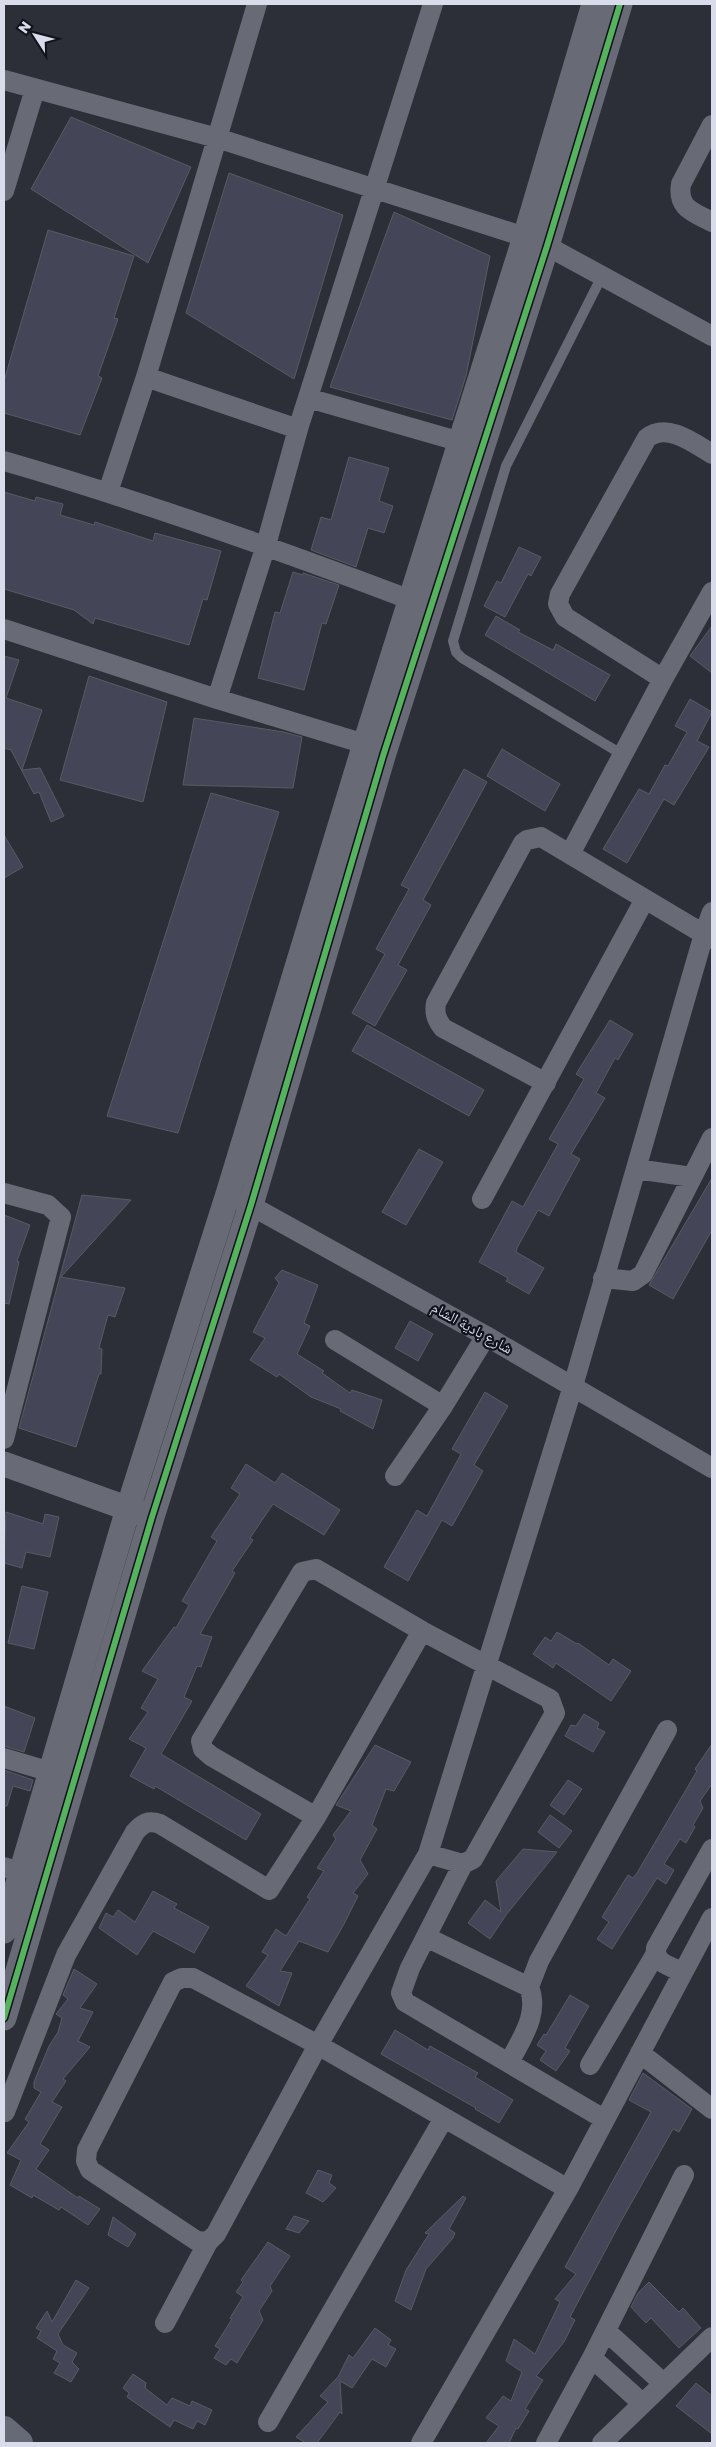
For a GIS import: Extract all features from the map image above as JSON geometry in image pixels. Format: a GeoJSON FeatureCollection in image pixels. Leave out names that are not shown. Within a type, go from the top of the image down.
{"type":"FeatureCollection","features":[{"type":"Feature","properties":{"kind":"highway"},"geometry":{"type":"LineString","coordinates":[[4,2430],[19,2443]]}},
{"type":"Feature","properties":{"kind":"street"},"geometry":{"type":"LineString","coordinates":[[108,492],[146,377],[257,4]]}},
{"type":"Feature","properties":{"kind":"street"},"geometry":{"type":"LineString","coordinates":[[217,699],[266,545],[298,429],[433,4]]}},
{"type":"Feature","properties":{"kind":"street"},"geometry":{"type":"LineString","coordinates":[[4,1931],[12,1870],[50,1772],[128,1509],[228,1194],[383,756],[536,241],[594,4]]}},
{"type":"Feature","properties":{"kind":"street"},"geometry":{"type":"LineString","coordinates":[[4,2018],[152,1517],[250,1205],[365,744],[461,442],[536,241],[620,4]]}},
{"type":"Feature","properties":{"kind":"street"},"geometry":{"type":"LineString","coordinates":[[4,80],[217,138],[536,241],[712,336]]}},
{"type":"Feature","properties":{"kind":"street"},"geometry":{"type":"LineString","coordinates":[[4,191],[35,89]]}},
{"type":"Feature","properties":{"kind":"street"},"geometry":{"type":"LineString","coordinates":[[712,125],[681,184],[680,193],[681,202],[688,209],[712,222]]}},
{"type":"Feature","properties":{"kind":"street"},"geometry":{"type":"LineString","coordinates":[[146,377],[298,429]]}},
{"type":"Feature","properties":{"kind":"street"},"geometry":{"type":"LineString","coordinates":[[308,398],[461,442]]}},
{"type":"Feature","properties":{"kind":"street"},"geometry":{"type":"LineString","coordinates":[[663,680],[565,617],[558,604],[560,594],[648,438],[653,434],[668,432],[682,437],[712,454]]}},
{"type":"Feature","properties":{"kind":"street"},"geometry":{"type":"LineString","coordinates":[[4,461],[108,492],[266,545],[411,600]]}},
{"type":"Feature","properties":{"kind":"street"},"geometry":{"type":"LineString","coordinates":[[570,854],[712,592]]}},
{"type":"Feature","properties":{"kind":"street"},"geometry":{"type":"LineString","coordinates":[[4,629],[217,699],[365,744]]}},
{"type":"Feature","properties":{"kind":"street"},"geometry":{"type":"LineString","coordinates":[[546,1083],[444,1028],[437,1019],[435,1009],[522,843],[526,840],[541,838],[708,936]]}},
{"type":"Feature","properties":{"kind":"street"},"geometry":{"type":"LineString","coordinates":[[482,1199],[645,899]]}},
{"type":"Feature","properties":{"kind":"street"},"geometry":{"type":"LineString","coordinates":[[165,2323],[208,2242],[216,2234],[318,2045],[428,1854],[573,1386],[636,1169],[708,936],[712,912]]}},
{"type":"Feature","properties":{"kind":"street"},"geometry":{"type":"LineString","coordinates":[[604,1278],[633,1281],[643,1274],[712,1138]]}},
{"type":"Feature","properties":{"kind":"street"},"geometry":{"type":"LineString","coordinates":[[636,1169],[692,1177]]}},
{"type":"Feature","properties":{"kind":"street"},"geometry":{"type":"LineString","coordinates":[[4,1192],[48,1205],[61,1217],[4,1439]]}},
{"type":"Feature","properties":{"kind":"street","name":"شارع بادية الشام"},"geometry":{"type":"LineString","coordinates":[[228,1194],[486,1336],[712,1468]]}},
{"type":"Feature","properties":{"kind":"street"},"geometry":{"type":"LineString","coordinates":[[396,1476],[443,1406],[486,1336]]}},
{"type":"Feature","properties":{"kind":"street"},"geometry":{"type":"LineString","coordinates":[[335,1340],[443,1406]]}},
{"type":"Feature","properties":{"kind":"street"},"geometry":{"type":"LineString","coordinates":[[4,1464],[152,1517]]}},
{"type":"Feature","properties":{"kind":"street"},"geometry":{"type":"LineString","coordinates":[[316,1817],[211,1756],[204,1749],[201,1741],[302,1572],[316,1569],[422,1631],[550,1699],[555,1713],[473,1859],[463,1864],[426,1937],[401,1993],[405,2002],[604,2119]]}},
{"type":"Feature","properties":{"kind":"street"},"geometry":{"type":"LineString","coordinates":[[5,2112],[66,1955],[135,1832],[142,1823],[151,1821],[160,1824],[269,1890],[316,1817],[422,1631]]}},
{"type":"Feature","properties":{"kind":"street"},"geometry":{"type":"LineString","coordinates":[[509,2063],[532,2015],[533,1998],[529,1987],[539,1961],[667,1730]]}},
{"type":"Feature","properties":{"kind":"street"},"geometry":{"type":"LineString","coordinates":[[4,1758],[50,1772]]}},
{"type":"Feature","properties":{"kind":"street"},"geometry":{"type":"LineString","coordinates":[[590,2065],[655,1955],[656,1948],[712,1850]]}},
{"type":"Feature","properties":{"kind":"street"},"geometry":{"type":"LineString","coordinates":[[428,1854],[463,1864]]}},
{"type":"Feature","properties":{"kind":"street"},"geometry":{"type":"LineString","coordinates":[[421,2443],[568,2189],[712,1918]]}},
{"type":"Feature","properties":{"kind":"street"},"geometry":{"type":"LineString","coordinates":[[426,1937],[529,1987]]}},
{"type":"Feature","properties":{"kind":"street"},"geometry":{"type":"LineString","coordinates":[[655,1955],[658,1960],[682,1972]]}},
{"type":"Feature","properties":{"kind":"street"},"geometry":{"type":"LineString","coordinates":[[208,2242],[197,2241],[90,2170],[86,2161],[87,2150],[172,1982],[182,1978],[193,1978],[318,2045],[568,2189]]}},
{"type":"Feature","properties":{"kind":"street"},"geometry":{"type":"LineString","coordinates":[[640,2053],[712,2108]]}},
{"type":"Feature","properties":{"kind":"street"},"geometry":{"type":"LineString","coordinates":[[268,2422],[444,2118]]}},
{"type":"Feature","properties":{"kind":"street"},"geometry":{"type":"LineString","coordinates":[[546,2443],[606,2331],[684,2175]]}},
{"type":"Feature","properties":{"kind":"street"},"geometry":{"type":"LineString","coordinates":[[606,2331],[663,2383]]}},
{"type":"Feature","properties":{"kind":"street"},"geometry":{"type":"LineString","coordinates":[[602,2443],[712,2337]]}},
{"type":"Feature","properties":{"kind":"street"},"geometry":{"type":"LineString","coordinates":[[592,2358],[642,2403]]}},
{"type":"Feature","properties":{"kind":"lane"},"geometry":{"type":"LineString","coordinates":[[602,276],[506,466],[453,641],[456,652],[462,658],[623,755]]}},
{"type":"Feature","properties":{"kind":"building"},"geometry":{"type":"Polygon","coordinates":[[[71,117],[191,167],[148,263],[31,189],[71,117]]]}},
{"type":"Feature","properties":{"kind":"building"},"geometry":{"type":"Polygon","coordinates":[[[229,173],[343,215],[294,379],[186,313],[229,173]]]}},
{"type":"Feature","properties":{"kind":"building"},"geometry":{"type":"Polygon","coordinates":[[[394,212],[490,256],[466,376],[452,420],[330,387],[394,212]]]}},
{"type":"Feature","properties":{"kind":"building"},"geometry":{"type":"Polygon","coordinates":[[[48,230],[134,256],[114,318],[118,319],[98,376],[102,378],[80,435],[4,413],[4,381],[48,230]]]}},
{"type":"Feature","properties":{"kind":"building"},"geometry":{"type":"Polygon","coordinates":[[[349,457],[389,468],[379,501],[393,506],[384,533],[368,528],[356,567],[311,550],[321,517],[331,520],[349,457]]]}},
{"type":"Feature","properties":{"kind":"building"},"geometry":{"type":"Polygon","coordinates":[[[4,492],[35,501],[36,497],[63,504],[60,515],[94,525],[95,522],[153,541],[155,533],[221,551],[207,600],[203,599],[189,645],[95,618],[93,624],[74,610],[4,589],[4,492]]]}},
{"type":"Feature","properties":{"kind":"building"},"geometry":{"type":"Polygon","coordinates":[[[519,547],[541,557],[531,576],[528,574],[505,617],[484,606],[497,581],[501,583],[519,547]]]}},
{"type":"Feature","properties":{"kind":"building"},"geometry":{"type":"Polygon","coordinates":[[[293,572],[303,575],[303,573],[339,585],[326,624],[322,623],[304,690],[258,678],[275,612],[280,613],[293,572]]]}},
{"type":"Feature","properties":{"kind":"building"},"geometry":{"type":"Polygon","coordinates":[[[496,616],[520,630],[518,632],[553,650],[556,644],[610,675],[595,701],[485,635],[496,616]]]}},
{"type":"Feature","properties":{"kind":"building"},"geometry":{"type":"Polygon","coordinates":[[[712,626],[712,673],[690,656],[712,626]]]}},
{"type":"Feature","properties":{"kind":"building"},"geometry":{"type":"Polygon","coordinates":[[[4,656],[19,660],[6,698],[42,710],[22,770],[40,768],[64,816],[51,822],[39,792],[34,794],[11,750],[4,748],[4,656]]]}},
{"type":"Feature","properties":{"kind":"building"},"geometry":{"type":"Polygon","coordinates":[[[89,676],[167,702],[143,802],[60,780],[89,676]]]}},
{"type":"Feature","properties":{"kind":"building"},"geometry":{"type":"Polygon","coordinates":[[[690,699],[712,712],[697,741],[709,747],[674,805],[664,799],[627,863],[603,849],[639,789],[649,794],[665,765],[668,766],[687,732],[675,726],[690,699]]]}},
{"type":"Feature","properties":{"kind":"building"},"geometry":{"type":"Polygon","coordinates":[[[194,718],[284,732],[302,737],[293,788],[183,785],[194,718]]]}},
{"type":"Feature","properties":{"kind":"building"},"geometry":{"type":"Polygon","coordinates":[[[502,749],[560,784],[545,811],[487,776],[502,749]]]}},
{"type":"Feature","properties":{"kind":"building"},"geometry":{"type":"Polygon","coordinates":[[[464,769],[487,782],[423,900],[431,905],[398,965],[407,970],[375,1026],[352,1013],[385,954],[376,949],[409,889],[401,885],[464,769]]]}},
{"type":"Feature","properties":{"kind":"building"},"geometry":{"type":"Polygon","coordinates":[[[211,793],[279,812],[178,1133],[107,1116],[211,793]]]}},
{"type":"Feature","properties":{"kind":"building"},"geometry":{"type":"Polygon","coordinates":[[[4,835],[23,867],[4,878],[4,835]]]}},
{"type":"Feature","properties":{"kind":"building"},"geometry":{"type":"Polygon","coordinates":[[[610,1020],[633,1034],[618,1060],[615,1058],[596,1093],[605,1098],[571,1154],[580,1159],[549,1216],[538,1210],[517,1248],[516,1252],[544,1268],[529,1294],[506,1281],[508,1278],[479,1262],[512,1201],[523,1207],[558,1144],[549,1139],[584,1079],[576,1074],[610,1020]]]}},
{"type":"Feature","properties":{"kind":"building"},"geometry":{"type":"Polygon","coordinates":[[[367,1025],[484,1090],[469,1116],[352,1051],[367,1025]]]}},
{"type":"Feature","properties":{"kind":"building"},"geometry":{"type":"Polygon","coordinates":[[[419,1149],[443,1162],[406,1225],[382,1212],[419,1149]]]}},
{"type":"Feature","properties":{"kind":"building"},"geometry":{"type":"Polygon","coordinates":[[[712,1178],[712,1230],[673,1299],[649,1285],[712,1178]]]}},
{"type":"Feature","properties":{"kind":"building"},"geometry":{"type":"Polygon","coordinates":[[[82,1195],[131,1200],[61,1277],[125,1288],[115,1317],[108,1315],[99,1348],[102,1349],[101,1374],[99,1374],[76,1447],[19,1428],[82,1195]]]}},
{"type":"Feature","properties":{"kind":"building"},"geometry":{"type":"Polygon","coordinates":[[[4,1215],[30,1225],[17,1261],[19,1262],[9,1304],[4,1303],[4,1215]]]}},
{"type":"Feature","properties":{"kind":"building"},"geometry":{"type":"Polygon","coordinates":[[[282,1270],[318,1285],[304,1323],[310,1326],[297,1354],[324,1371],[322,1373],[350,1393],[352,1390],[382,1400],[373,1429],[340,1411],[341,1409],[311,1397],[279,1374],[277,1377],[250,1360],[265,1338],[253,1332],[279,1283],[275,1278],[282,1270]]]}},
{"type":"Feature","properties":{"kind":"building"},"geometry":{"type":"Polygon","coordinates":[[[410,1321],[433,1334],[418,1361],[395,1348],[410,1321]]]}},
{"type":"Feature","properties":{"kind":"building"},"geometry":{"type":"Polygon","coordinates":[[[485,1392],[508,1406],[474,1465],[483,1471],[452,1526],[442,1520],[408,1581],[384,1567],[417,1510],[427,1516],[461,1454],[452,1449],[485,1392]]]}},
{"type":"Feature","properties":{"kind":"building"},"geometry":{"type":"Polygon","coordinates":[[[246,1464],[275,1483],[282,1473],[340,1510],[324,1535],[273,1504],[250,1538],[253,1540],[232,1571],[235,1573],[200,1634],[212,1637],[201,1667],[197,1666],[184,1697],[192,1701],[161,1754],[261,1814],[246,1840],[155,1786],[154,1789],[130,1776],[146,1748],[129,1739],[148,1712],[141,1708],[158,1679],[142,1671],[174,1627],[176,1628],[189,1605],[182,1601],[217,1541],[211,1537],[240,1494],[231,1488],[246,1464]]]}},
{"type":"Feature","properties":{"kind":"building"},"geometry":{"type":"Polygon","coordinates":[[[6,1512],[43,1524],[45,1514],[59,1517],[50,1557],[26,1552],[22,1568],[4,1563],[6,1512]]]}},
{"type":"Feature","properties":{"kind":"building"},"geometry":{"type":"Polygon","coordinates":[[[22,1586],[48,1592],[34,1649],[8,1643],[22,1586]]]}},
{"type":"Feature","properties":{"kind":"building"},"geometry":{"type":"Polygon","coordinates":[[[557,1632],[578,1643],[609,1665],[613,1659],[631,1671],[611,1701],[556,1663],[553,1668],[533,1654],[545,1637],[551,1641],[557,1632]]]}},
{"type":"Feature","properties":{"kind":"building"},"geometry":{"type":"Polygon","coordinates":[[[4,1706],[35,1718],[24,1752],[4,1746],[4,1706]]]}},
{"type":"Feature","properties":{"kind":"building"},"geometry":{"type":"Polygon","coordinates":[[[584,1714],[599,1723],[597,1728],[605,1732],[593,1752],[565,1736],[571,1725],[576,1726],[584,1714]]]}},
{"type":"Feature","properties":{"kind":"building"},"geometry":{"type":"Polygon","coordinates":[[[712,1744],[712,1784],[700,1801],[703,1808],[693,1825],[695,1827],[686,1843],[680,1839],[664,1864],[674,1870],[666,1884],[657,1878],[612,1949],[597,1939],[609,1922],[602,1917],[628,1875],[633,1878],[637,1873],[697,1771],[695,1769],[712,1744]]]}},
{"type":"Feature","properties":{"kind":"building"},"geometry":{"type":"Polygon","coordinates":[[[375,1745],[411,1762],[394,1791],[386,1789],[372,1825],[377,1829],[360,1860],[368,1874],[353,1893],[358,1896],[344,1924],[328,1952],[299,1941],[280,1971],[292,1973],[279,2006],[246,1986],[268,1955],[262,1952],[276,1929],[286,1936],[310,1899],[307,1897],[324,1871],[317,1868],[336,1839],[333,1835],[351,1811],[336,1805],[375,1745]]]}},
{"type":"Feature","properties":{"kind":"building"},"geometry":{"type":"Polygon","coordinates":[[[4,1770],[33,1780],[30,1791],[13,1786],[7,1806],[4,1806],[4,1770]]]}},
{"type":"Feature","properties":{"kind":"building"},"geometry":{"type":"Polygon","coordinates":[[[568,1780],[582,1789],[564,1815],[550,1805],[568,1780]]]}},
{"type":"Feature","properties":{"kind":"building"},"geometry":{"type":"Polygon","coordinates":[[[550,1815],[572,1831],[559,1848],[538,1832],[550,1815]]]}},
{"type":"Feature","properties":{"kind":"building"},"geometry":{"type":"Polygon","coordinates":[[[523,1849],[557,1852],[506,1915],[490,1939],[468,1923],[485,1900],[501,1912],[496,1881],[523,1849]]]}},
{"type":"Feature","properties":{"kind":"building"},"geometry":{"type":"Polygon","coordinates":[[[153,1891],[177,1904],[174,1908],[209,1927],[194,1953],[153,1931],[137,1955],[99,1928],[106,1913],[113,1917],[118,1910],[135,1922],[153,1891]]]}},
{"type":"Feature","properties":{"kind":"building"},"geometry":{"type":"Polygon","coordinates":[[[74,1969],[97,1984],[80,2008],[93,2012],[78,2041],[90,2047],[63,2079],[66,2081],[52,2102],[62,2107],[40,2144],[49,2150],[36,2169],[78,2198],[79,2196],[100,2209],[88,2225],[61,2207],[59,2210],[33,2195],[32,2198],[10,2185],[21,2160],[7,2153],[29,2122],[25,2119],[41,2092],[34,2088],[34,2082],[49,2046],[58,2032],[62,2018],[56,2014],[68,1999],[63,1995],[74,1969]]]}},
{"type":"Feature","properties":{"kind":"building"},"geometry":{"type":"Polygon","coordinates":[[[570,1995],[589,2006],[565,2048],[570,2051],[556,2071],[540,2060],[546,2051],[537,2045],[544,2034],[546,2035],[570,1995]]]}},
{"type":"Feature","properties":{"kind":"building"},"geometry":{"type":"Polygon","coordinates":[[[395,2030],[428,2050],[430,2046],[478,2073],[475,2077],[513,2100],[499,2123],[381,2054],[395,2030]]]}},
{"type":"Feature","properties":{"kind":"building"},"geometry":{"type":"Polygon","coordinates":[[[643,2073],[692,2109],[679,2132],[673,2129],[620,2223],[570,2317],[575,2320],[564,2342],[536,2376],[543,2380],[525,2409],[529,2411],[518,2429],[516,2428],[509,2443],[486,2443],[499,2426],[486,2418],[503,2396],[511,2401],[522,2372],[506,2361],[514,2339],[535,2354],[560,2302],[555,2299],[576,2274],[565,2267],[651,2112],[629,2100],[643,2073]]]}},
{"type":"Feature","properties":{"kind":"building"},"geometry":{"type":"Polygon","coordinates":[[[318,2170],[332,2175],[329,2183],[336,2188],[323,2202],[306,2193],[318,2170]]]}},
{"type":"Feature","properties":{"kind":"building"},"geometry":{"type":"Polygon","coordinates":[[[463,2196],[466,2198],[449,2229],[455,2233],[453,2238],[426,2269],[411,2310],[395,2301],[406,2270],[429,2234],[425,2233],[463,2196]]]}},
{"type":"Feature","properties":{"kind":"building"},"geometry":{"type":"Polygon","coordinates":[[[294,2216],[309,2221],[299,2233],[286,2229],[294,2216]]]}},
{"type":"Feature","properties":{"kind":"building"},"geometry":{"type":"Polygon","coordinates":[[[113,2217],[136,2234],[128,2247],[108,2235],[113,2217]]]}},
{"type":"Feature","properties":{"kind":"building"},"geometry":{"type":"Polygon","coordinates":[[[268,2242],[290,2256],[270,2286],[272,2291],[259,2311],[263,2320],[237,2363],[231,2359],[226,2365],[214,2358],[220,2349],[215,2346],[243,2297],[236,2292],[243,2282],[241,2280],[268,2242]]]}},
{"type":"Feature","properties":{"kind":"building"},"geometry":{"type":"Polygon","coordinates":[[[76,2280],[89,2288],[58,2334],[63,2345],[77,2353],[72,2362],[79,2369],[71,2382],[54,2373],[60,2363],[53,2359],[57,2351],[37,2338],[41,2331],[36,2328],[47,2311],[52,2322],[76,2280]]]}},
{"type":"Feature","properties":{"kind":"building"},"geometry":{"type":"Polygon","coordinates":[[[649,2282],[679,2312],[683,2308],[701,2328],[679,2348],[651,2318],[646,2323],[631,2307],[638,2293],[649,2282]]]}},
{"type":"Feature","properties":{"kind":"building"},"geometry":{"type":"Polygon","coordinates":[[[375,2328],[391,2340],[388,2345],[396,2349],[386,2367],[372,2359],[352,2388],[340,2381],[342,2414],[340,2412],[317,2443],[306,2443],[296,2437],[328,2402],[320,2396],[338,2377],[349,2355],[353,2358],[375,2328]]]}},
{"type":"Feature","properties":{"kind":"building"},"geometry":{"type":"Polygon","coordinates":[[[133,2374],[146,2383],[145,2388],[167,2405],[172,2398],[190,2406],[192,2401],[212,2410],[205,2425],[197,2421],[193,2429],[174,2420],[170,2427],[127,2397],[129,2393],[123,2388],[133,2374]]]}},
{"type":"Feature","properties":{"kind":"building"},"geometry":{"type":"Polygon","coordinates":[[[696,2383],[712,2396],[712,2434],[676,2406],[696,2383]]]}},
{"type":"Feature","properties":{"kind":"cycle path"},"geometry":{"type":"LineString","coordinates":[[4,2018],[152,1517],[251,1205],[383,756],[547,246],[620,4]]}}]}
